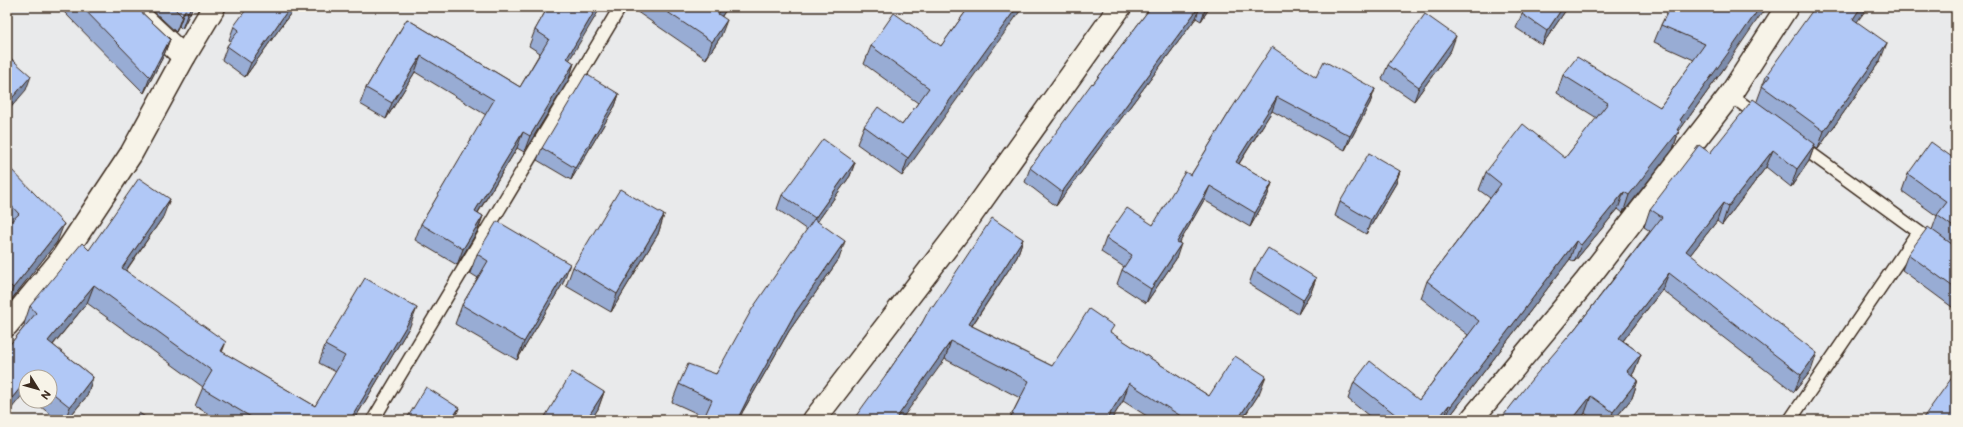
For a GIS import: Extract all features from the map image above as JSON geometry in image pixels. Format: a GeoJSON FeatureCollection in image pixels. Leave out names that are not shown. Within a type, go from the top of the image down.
{"type":"FeatureCollection","features":[{"type":"Feature","properties":{"kind":"street"},"geometry":{"type":"LineString","coordinates":[[131,7],[184,57]]}},
{"type":"Feature","properties":{"kind":"street"},"geometry":{"type":"LineString","coordinates":[[7,325],[60,262],[127,160],[184,57],[214,7]]}},
{"type":"Feature","properties":{"kind":"street"},"geometry":{"type":"LineString","coordinates":[[814,420],[966,221],[1120,7]]}},
{"type":"Feature","properties":{"kind":"street"},"geometry":{"type":"LineString","coordinates":[[1471,420],[1586,281],[1730,95],[1787,7]]}},
{"type":"Feature","properties":{"kind":"lane"},"geometry":{"type":"LineString","coordinates":[[373,420],[619,9]]}},
{"type":"Feature","properties":{"kind":"lane"},"geometry":{"type":"LineString","coordinates":[[1730,95],[1768,122]]}},
{"type":"Feature","properties":{"kind":"lane"},"geometry":{"type":"LineString","coordinates":[[1787,136],[1956,259]]}},
{"type":"Feature","properties":{"kind":"lane"},"geometry":{"type":"LineString","coordinates":[[1790,420],[1918,232]]}},
{"type":"Feature","properties":{"kind":"building"},"geometry":{"type":"Polygon","coordinates":[[[82,7],[136,7],[170,39],[150,77],[82,7]]]}},
{"type":"Feature","properties":{"kind":"building"},"geometry":{"type":"Polygon","coordinates":[[[173,7],[191,7],[188,12],[185,10],[182,16],[173,7]]]}},
{"type":"Feature","properties":{"kind":"building"},"geometry":{"type":"Polygon","coordinates":[[[248,7],[290,7],[251,63],[227,46],[239,30],[234,26],[248,7]]]}},
{"type":"Feature","properties":{"kind":"building"},"geometry":{"type":"Polygon","coordinates":[[[548,7],[597,7],[567,58],[574,63],[530,136],[523,132],[475,211],[483,216],[463,249],[421,224],[494,100],[421,56],[392,103],[366,88],[407,19],[520,87],[549,39],[535,30],[548,7]]]}},
{"type":"Feature","properties":{"kind":"building"},"geometry":{"type":"Polygon","coordinates":[[[660,7],[723,7],[718,14],[727,20],[712,42],[660,7]]]}},
{"type":"Feature","properties":{"kind":"building"},"geometry":{"type":"Polygon","coordinates":[[[969,7],[1017,7],[908,158],[864,126],[878,107],[902,125],[929,88],[871,46],[894,13],[941,46],[969,7]]]}},
{"type":"Feature","properties":{"kind":"building"},"geometry":{"type":"Polygon","coordinates":[[[1151,7],[1199,7],[1062,192],[1030,168],[1092,83],[1093,84],[1151,7]]]}},
{"type":"Feature","properties":{"kind":"building"},"geometry":{"type":"Polygon","coordinates":[[[1526,7],[1563,7],[1547,31],[1522,14],[1526,7]]]}},
{"type":"Feature","properties":{"kind":"building"},"geometry":{"type":"Polygon","coordinates":[[[1670,7],[1760,7],[1680,120],[1682,122],[1677,130],[1679,131],[1629,195],[1624,192],[1581,245],[1576,241],[1451,406],[1449,405],[1437,420],[1392,420],[1396,415],[1354,382],[1370,361],[1419,400],[1479,321],[1427,281],[1501,184],[1486,172],[1523,124],[1565,158],[1608,103],[1563,75],[1577,57],[1660,107],[1705,44],[1661,25],[1670,7]]]}},
{"type":"Feature","properties":{"kind":"building"},"geometry":{"type":"Polygon","coordinates":[[[1815,7],[1861,7],[1853,19],[1887,43],[1824,131],[1762,86],[1770,76],[1767,74],[1815,7]]]}},
{"type":"Feature","properties":{"kind":"building"},"geometry":{"type":"Polygon","coordinates":[[[1425,14],[1456,36],[1419,87],[1388,65],[1425,14]]]}},
{"type":"Feature","properties":{"kind":"building"},"geometry":{"type":"Polygon","coordinates":[[[1272,47],[1316,77],[1324,61],[1375,89],[1350,136],[1277,97],[1236,162],[1272,183],[1255,213],[1210,186],[1177,242],[1181,244],[1151,289],[1122,270],[1132,255],[1106,238],[1127,208],[1153,225],[1185,172],[1191,175],[1272,47]]]}},
{"type":"Feature","properties":{"kind":"building"},"geometry":{"type":"Polygon","coordinates":[[[7,55],[31,76],[7,104],[7,55]]]}},
{"type":"Feature","properties":{"kind":"building"},"geometry":{"type":"Polygon","coordinates":[[[586,74],[619,94],[575,168],[542,148],[586,74]]]}},
{"type":"Feature","properties":{"kind":"building"},"geometry":{"type":"Polygon","coordinates":[[[1753,99],[1815,144],[1797,169],[1773,150],[1728,207],[1723,203],[1686,251],[1817,353],[1801,375],[1669,273],[1619,338],[1641,354],[1627,371],[1638,380],[1613,412],[1591,396],[1572,420],[1500,420],[1532,379],[1574,330],[1662,217],[1650,209],[1699,145],[1710,153],[1753,99]]]}},
{"type":"Feature","properties":{"kind":"building"},"geometry":{"type":"Polygon","coordinates":[[[823,139],[855,162],[815,218],[782,195],[823,139]]]}},
{"type":"Feature","properties":{"kind":"building"},"geometry":{"type":"Polygon","coordinates":[[[1931,142],[1956,160],[1956,229],[1937,215],[1947,202],[1908,174],[1931,142]]]}},
{"type":"Feature","properties":{"kind":"building"},"geometry":{"type":"Polygon","coordinates":[[[1369,153],[1400,171],[1371,220],[1340,202],[1369,153]]]}},
{"type":"Feature","properties":{"kind":"building"},"geometry":{"type":"Polygon","coordinates":[[[7,165],[64,224],[13,288],[7,282],[7,225],[19,214],[7,201],[7,165]]]}},
{"type":"Feature","properties":{"kind":"building"},"geometry":{"type":"Polygon","coordinates":[[[139,178],[170,199],[122,268],[226,342],[221,351],[315,406],[345,356],[325,345],[365,278],[417,308],[350,420],[256,420],[202,388],[212,371],[94,285],[48,341],[93,377],[70,407],[58,397],[58,369],[18,369],[18,391],[7,404],[7,348],[36,313],[30,306],[82,243],[89,250],[139,178]]]}},
{"type":"Feature","properties":{"kind":"building"},"geometry":{"type":"Polygon","coordinates":[[[620,189],[664,215],[617,294],[573,267],[620,189]]]}},
{"type":"Feature","properties":{"kind":"building"},"geometry":{"type":"Polygon","coordinates":[[[992,218],[1023,239],[968,324],[1052,366],[1089,309],[1114,326],[1110,332],[1209,396],[1235,356],[1266,376],[1240,416],[1246,420],[1187,420],[1129,383],[1106,420],[1009,420],[1029,381],[951,341],[895,420],[853,420],[922,323],[931,306],[933,307],[992,218]]]}},
{"type":"Feature","properties":{"kind":"building"},"geometry":{"type":"Polygon","coordinates":[[[814,219],[845,241],[795,313],[737,420],[703,420],[712,400],[679,384],[688,364],[716,374],[752,309],[814,219]]]}},
{"type":"Feature","properties":{"kind":"building"},"geometry":{"type":"Polygon","coordinates":[[[497,221],[570,264],[524,342],[462,305],[488,261],[477,254],[497,221]]]}},
{"type":"Feature","properties":{"kind":"building"},"geometry":{"type":"Polygon","coordinates":[[[1928,227],[1956,247],[1956,289],[1908,254],[1928,227]]]}},
{"type":"Feature","properties":{"kind":"building"},"geometry":{"type":"Polygon","coordinates":[[[1268,248],[1316,278],[1303,300],[1254,270],[1268,248]]]}},
{"type":"Feature","properties":{"kind":"building"},"geometry":{"type":"Polygon","coordinates":[[[572,372],[604,392],[586,420],[581,420],[573,415],[570,420],[543,420],[572,372]]]}},
{"type":"Feature","properties":{"kind":"building"},"geometry":{"type":"Polygon","coordinates":[[[1956,372],[1956,413],[1951,420],[1926,420],[1923,418],[1956,372]]]}},
{"type":"Feature","properties":{"kind":"building"},"geometry":{"type":"Polygon","coordinates":[[[426,387],[459,408],[451,420],[406,420],[426,387]]]}},
{"type":"Feature","properties":{"kind":"building"},"geometry":{"type":"Polygon","coordinates":[[[139,413],[150,420],[134,420],[139,413]]]}}]}
